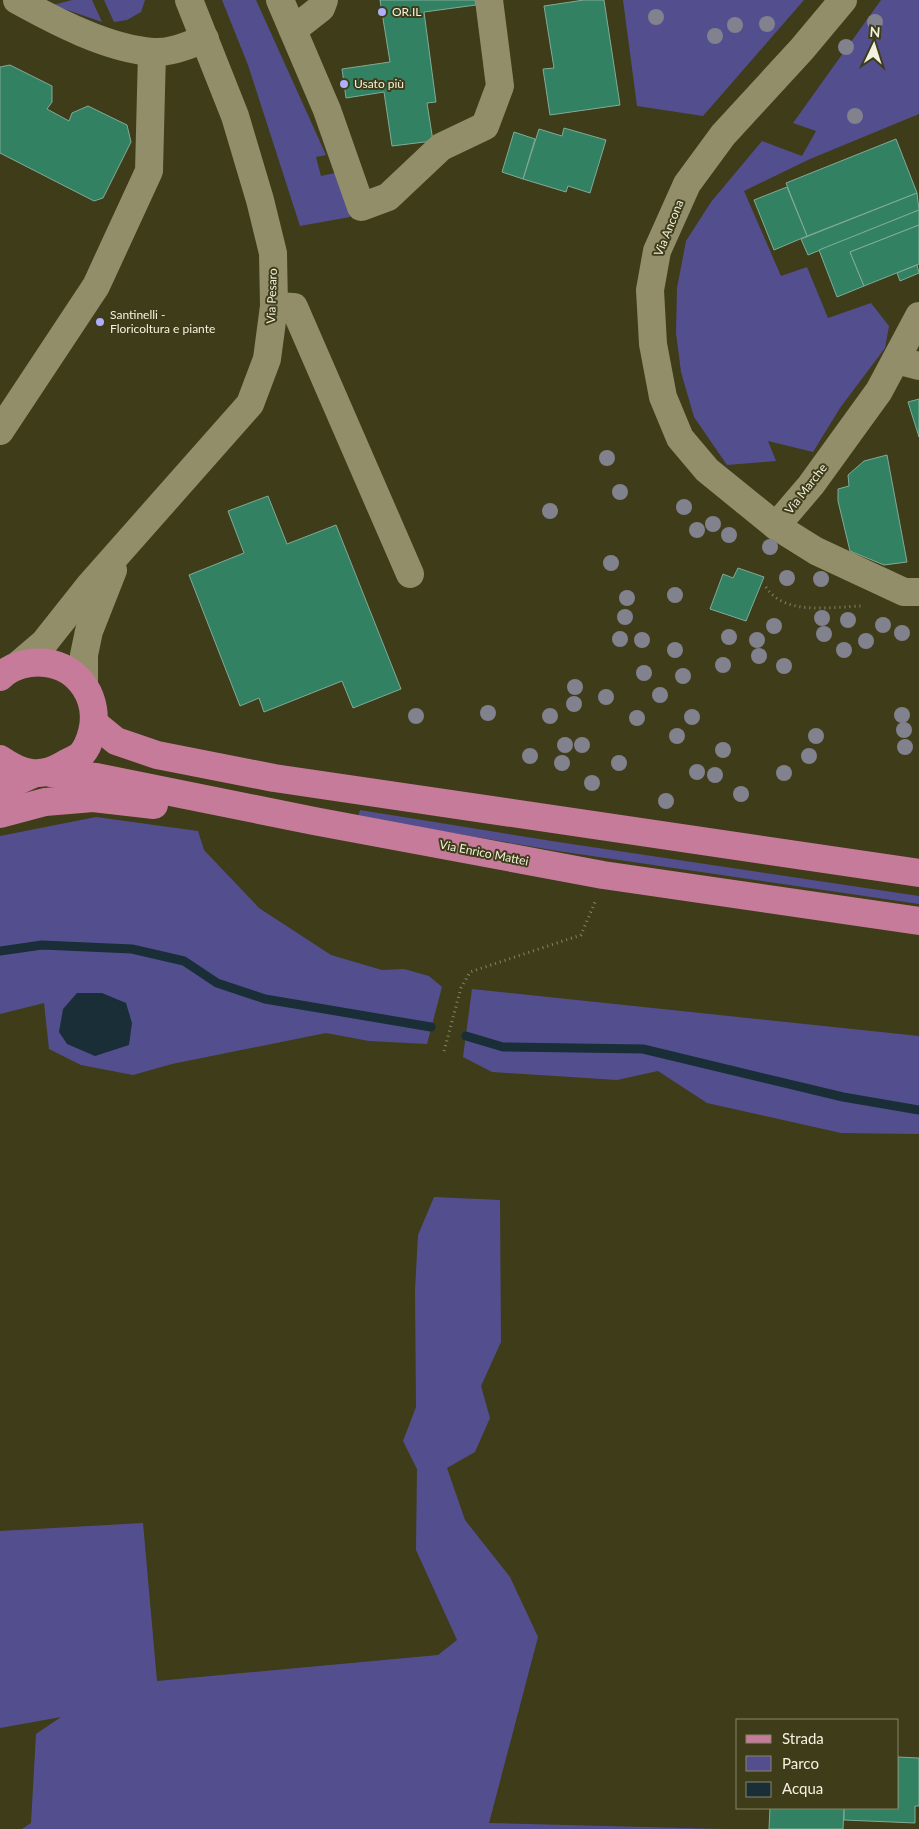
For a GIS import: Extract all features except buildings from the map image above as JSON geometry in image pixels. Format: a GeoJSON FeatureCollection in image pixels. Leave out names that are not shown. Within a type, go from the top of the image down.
{"type":"FeatureCollection","features":[{"type":"Feature","properties":{"kind":"main road"},"geometry":{"type":"LineString","coordinates":[[0,789],[42,773],[80,755],[90,740],[94,723],[94,710],[84,685],[71,672],[54,664],[35,662],[8,671]]}},
{"type":"Feature","properties":{"kind":"main road"},"geometry":{"type":"LineString","coordinates":[[94,723],[116,741],[157,755],[274,778],[919,872]]}},
{"type":"Feature","properties":{"kind":"main road","name":"Via Enrico Mattei"},"geometry":{"type":"LineString","coordinates":[[0,758],[14,768],[42,773],[96,777],[314,821],[603,875],[919,921]]}},
{"type":"Feature","properties":{"kind":"main road"},"geometry":{"type":"LineString","coordinates":[[0,814],[45,802],[93,798],[314,821]]}},
{"type":"Feature","properties":{"kind":"street"},"geometry":{"type":"LineString","coordinates":[[17,0],[58,22],[109,42],[152,52],[176,50],[204,39]]}},
{"type":"Feature","properties":{"kind":"street","name":"Via Pesaro"},"geometry":{"type":"LineString","coordinates":[[8,671],[44,642],[119,552],[250,404],[267,359],[274,306],[273,253],[260,200],[235,116],[189,0]]}},
{"type":"Feature","properties":{"kind":"street"},"geometry":{"type":"LineString","coordinates":[[280,0],[327,110],[361,207],[388,197],[441,147],[485,126],[500,86],[489,0]]}},
{"type":"Feature","properties":{"kind":"street"},"geometry":{"type":"LineString","coordinates":[[293,30],[321,8],[324,0]]}},
{"type":"Feature","properties":{"kind":"street","name":"Via Ancona"},"geometry":{"type":"LineString","coordinates":[[776,526],[707,470],[680,438],[663,397],[653,344],[650,290],[657,251],[687,184],[723,135],[802,49],[843,0]]}},
{"type":"Feature","properties":{"kind":"street"},"geometry":{"type":"LineString","coordinates":[[0,431],[96,286],[149,171],[152,52]]}},
{"type":"Feature","properties":{"kind":"street"},"geometry":{"type":"LineString","coordinates":[[274,306],[294,307],[410,574]]}},
{"type":"Feature","properties":{"kind":"street","name":"Via Marche"},"geometry":{"type":"LineString","coordinates":[[912,592],[816,551],[776,526],[811,484],[880,391],[907,363],[919,316]]}},
{"type":"Feature","properties":{"kind":"street","name":"Via Pesaro"},"geometry":{"type":"LineString","coordinates":[[84,685],[84,655],[88,631],[119,552]]}},
{"type":"Feature","properties":{"kind":"path"},"geometry":{"type":"LineString","coordinates":[[766,587],[772,596],[795,607],[880,605],[900,602],[912,592]]}},
{"type":"Feature","properties":{"kind":"path"},"geometry":{"type":"LineString","coordinates":[[444,1051],[461,988],[470,972],[581,935],[598,896],[603,875]]}},
{"type":"Feature","properties":{"kind":"green space"},"geometry":{"type":"Polygon","coordinates":[[[72,0],[92,0],[102,22],[53,5],[72,0]]]}},
{"type":"Feature","properties":{"kind":"green space"},"geometry":{"type":"Polygon","coordinates":[[[104,0],[145,0],[141,12],[127,20],[114,22],[104,0]]]}},
{"type":"Feature","properties":{"kind":"green space"},"geometry":{"type":"Polygon","coordinates":[[[222,0],[256,0],[326,155],[316,157],[321,176],[335,173],[350,217],[300,226],[248,65],[222,0]]]}},
{"type":"Feature","properties":{"kind":"green space"},"geometry":{"type":"Polygon","coordinates":[[[623,0],[804,0],[703,116],[637,106],[623,0]]]}},
{"type":"Feature","properties":{"kind":"green space"},"geometry":{"type":"Polygon","coordinates":[[[881,0],[919,0],[919,114],[810,159],[744,191],[781,276],[807,267],[828,318],[871,303],[889,326],[885,348],[840,408],[813,452],[768,441],[776,461],[727,465],[694,417],[681,372],[676,333],[677,288],[686,241],[711,202],[762,141],[802,156],[816,131],[793,123],[881,0]]]}},
{"type":"Feature","properties":{"kind":"green space"},"geometry":{"type":"Polygon","coordinates":[[[360,810],[558,842],[919,896],[919,904],[558,851],[358,817],[360,810]]]}},
{"type":"Feature","properties":{"kind":"green space"},"geometry":{"type":"Polygon","coordinates":[[[96,817],[198,831],[204,850],[259,908],[331,955],[382,970],[404,969],[429,976],[442,987],[427,1044],[369,1041],[326,1033],[172,1064],[133,1075],[81,1065],[49,1049],[44,1003],[0,1014],[0,836],[96,817]]]}},
{"type":"Feature","properties":{"kind":"green space"},"geometry":{"type":"Polygon","coordinates":[[[472,989],[919,1036],[919,1134],[841,1133],[707,1103],[658,1071],[617,1080],[492,1072],[463,1057],[472,989]]]}},
{"type":"Feature","properties":{"kind":"green space"},"geometry":{"type":"Polygon","coordinates":[[[434,1197],[500,1200],[501,1342],[481,1386],[490,1418],[475,1452],[447,1468],[465,1520],[510,1577],[538,1637],[489,1823],[723,1829],[22,1829],[31,1823],[36,1734],[61,1717],[0,1728],[0,1531],[143,1523],[157,1681],[438,1655],[457,1640],[416,1550],[417,1469],[403,1441],[416,1407],[415,1290],[418,1235],[434,1197]]]}},
{"type":"Feature","properties":{"kind":"water"},"geometry":{"type":"Polygon","coordinates":[[[77,993],[102,993],[126,1003],[132,1023],[129,1045],[95,1056],[67,1044],[59,1032],[63,1009],[77,993]]]}},
{"type":"Feature","properties":{"kind":"waterway"},"geometry":{"type":"LineString","coordinates":[[0,951],[42,945],[132,949],[184,961],[217,983],[265,999],[431,1027]]}},
{"type":"Feature","properties":{"kind":"waterway"},"geometry":{"type":"LineString","coordinates":[[466,1036],[503,1047],[643,1049],[843,1097],[919,1110]]}},
{"type":"Feature","properties":{"kind":"place","name":"OR.IL"},"geometry":{"type":"Point","coordinates":[382,12]}},
{"type":"Feature","properties":{"kind":"place","name":"Usato più"},"geometry":{"type":"Point","coordinates":[344,84]}},
{"type":"Feature","properties":{"kind":"place","name":"Santinelli - Floricoltura e piante"},"geometry":{"type":"Point","coordinates":[100,322]}}]}
